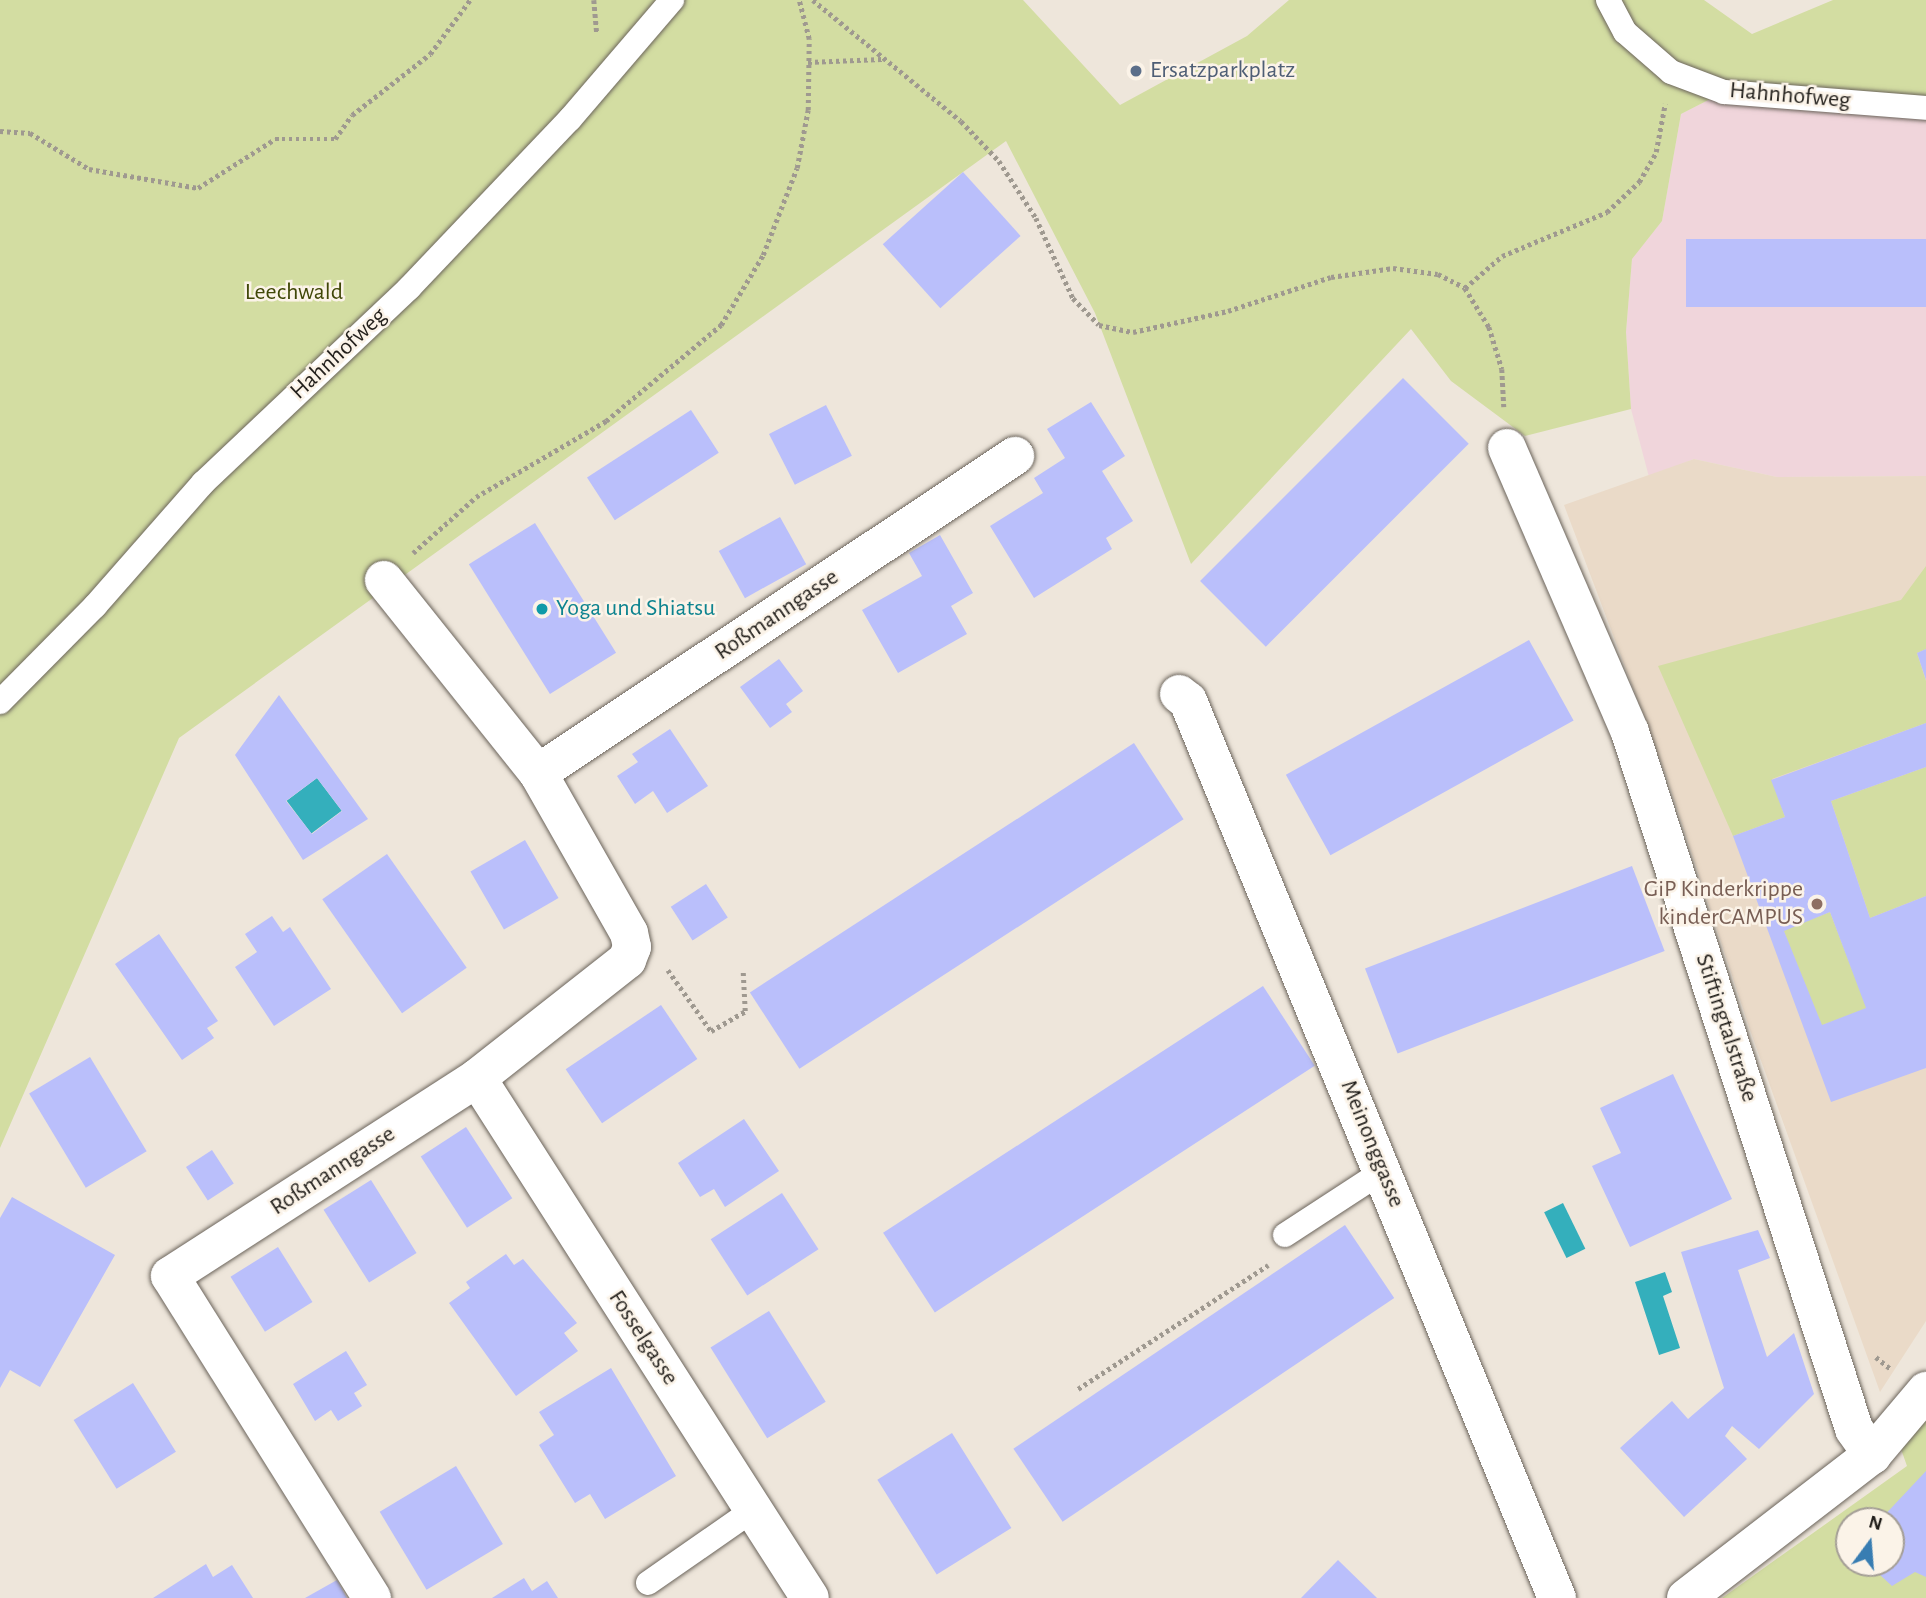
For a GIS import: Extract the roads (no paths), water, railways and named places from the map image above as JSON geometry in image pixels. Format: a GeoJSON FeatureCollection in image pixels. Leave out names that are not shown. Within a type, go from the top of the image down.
{"type":"FeatureCollection","features":[{"type":"Feature","properties":{"kind":"street","name":"Stiftingtalstraße"},"geometry":{"type":"LineString","coordinates":[[1507,449],[1630,732],[1854,1429],[1871,1455]]}},
{"type":"Feature","properties":{"kind":"street","name":"Roßmanngasse"},"geometry":{"type":"LineString","coordinates":[[538,773],[1015,457]]}},
{"type":"Feature","properties":{"kind":"street","name":"Roßmanngasse"},"geometry":{"type":"LineString","coordinates":[[372,1598],[170,1276],[477,1078],[627,960],[632,947],[629,933],[538,773],[384,580]]}},
{"type":"Feature","properties":{"kind":"street","name":"Meinonggasse"},"geometry":{"type":"LineString","coordinates":[[1179,694],[1188,701],[1384,1171],[1557,1598]]}},
{"type":"Feature","properties":{"kind":"street","name":"Fosselgasse"},"geometry":{"type":"LineString","coordinates":[[477,1078],[810,1598]]}},
{"type":"Feature","properties":{"kind":"street"},"geometry":{"type":"LineString","coordinates":[[1686,1598],[1871,1455],[1926,1391]]}},
{"type":"Feature","properties":{"kind":"lane","name":"Hahnhofweg"},"geometry":{"type":"LineString","coordinates":[[0,702],[95,606],[203,483],[418,278],[570,118],[672,0]]}},
{"type":"Feature","properties":{"kind":"lane","name":"Hahnhofweg"},"geometry":{"type":"LineString","coordinates":[[1608,0],[1625,33],[1671,72],[1724,92],[1926,108]]}},
{"type":"Feature","properties":{"kind":"lane"},"geometry":{"type":"LineString","coordinates":[[1285,1235],[1384,1171]]}},
{"type":"Feature","properties":{"kind":"lane"},"geometry":{"type":"LineString","coordinates":[[648,1583],[753,1510]]}},
{"type":"Feature","properties":{"kind":"water"},"geometry":{"type":"Polygon","coordinates":[[[317,778],[342,811],[311,834],[287,801],[317,778]]]}},
{"type":"Feature","properties":{"kind":"water"},"geometry":{"type":"Polygon","coordinates":[[[1563,1203],[1585,1249],[1566,1258],[1544,1212],[1563,1203]]]}},
{"type":"Feature","properties":{"kind":"water"},"geometry":{"type":"Polygon","coordinates":[[[1665,1272],[1672,1292],[1663,1296],[1680,1348],[1659,1355],[1635,1282],[1665,1272]]]}},
{"type":"Feature","properties":{"kind":"place","name":"Ersatzparkplatz"},"geometry":{"type":"Point","coordinates":[1136,71]}},
{"type":"Feature","properties":{"kind":"place","name":"Yoga und Shiatsu"},"geometry":{"type":"Point","coordinates":[542,609]}},
{"type":"Feature","properties":{"kind":"place","name":"GiP Kinderkrippe kinderCAMPUS"},"geometry":{"type":"Point","coordinates":[1817,904]}},
{"type":"Feature","properties":{"kind":"park label","name":"Leechwald"},"geometry":{"type":"Point","coordinates":[294,293]}}]}
